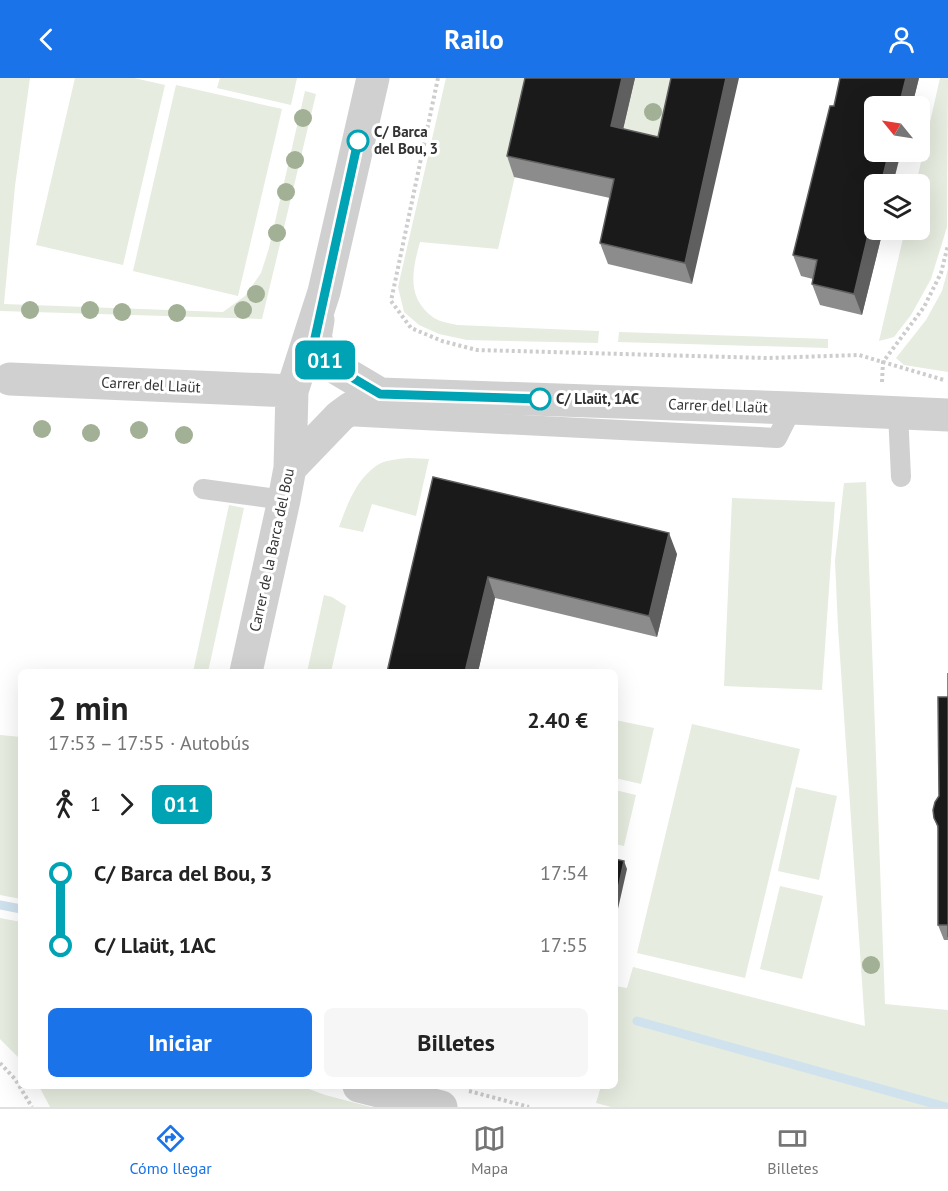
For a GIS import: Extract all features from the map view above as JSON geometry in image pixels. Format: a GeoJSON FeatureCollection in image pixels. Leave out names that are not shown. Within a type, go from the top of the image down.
{"type":"FeatureCollection","features":[{"type":"Feature","properties":{"kind":"street","name":"Carrer de la Barca del Bou"},"geometry":{"type":"LineString","coordinates":[[247,669],[290,468],[292,391],[324,292],[373,78]]}},
{"type":"Feature","properties":{"kind":"street","name":"Carrer del Llaüt"},"geometry":{"type":"LineString","coordinates":[[324,292],[315,338],[326,362],[380,394]]}},
{"type":"Feature","properties":{"kind":"street","name":"Carrer del Llaüt"},"geometry":{"type":"LineString","coordinates":[[10,379],[292,391]]}},
{"type":"Feature","properties":{"kind":"street","name":"Carrer del Llaüt"},"geometry":{"type":"LineString","coordinates":[[290,468],[340,416],[380,394],[948,415]]}},
{"type":"Feature","properties":{"kind":"street"},"geometry":{"type":"LineString","coordinates":[[382,1089],[451,1098]]}},
{"type":"Feature","properties":{"kind":"lane"},"geometry":{"type":"LineString","coordinates":[[340,416],[777,438],[792,408]]}},
{"type":"Feature","properties":{"kind":"lane"},"geometry":{"type":"LineString","coordinates":[[889,413],[901,477]]}},
{"type":"Feature","properties":{"kind":"lane"},"geometry":{"type":"LineString","coordinates":[[203,489],[284,500]]}},
{"type":"Feature","properties":{"kind":"path"},"geometry":{"type":"LineString","coordinates":[[438,78],[391,301],[411,328],[442,341],[477,350],[768,358],[859,355],[948,381]]}},
{"type":"Feature","properties":{"kind":"path"},"geometry":{"type":"LineString","coordinates":[[889,413],[884,362],[924,307],[941,273],[948,245]]}},
{"type":"Feature","properties":{"kind":"path"},"geometry":{"type":"LineString","coordinates":[[0,1063],[18,1084]]}},
{"type":"Feature","properties":{"kind":"path"},"geometry":{"type":"LineString","coordinates":[[21,1089],[32,1107]]}},
{"type":"Feature","properties":{"kind":"path"},"geometry":{"type":"LineString","coordinates":[[451,1098],[529,1107]]}},
{"type":"Feature","properties":{"kind":"shaded area"},"geometry":{"type":"Polygon","coordinates":[[[0,78],[30,78],[15,186],[4,304],[223,312],[245,296],[261,273],[269,248],[305,91],[316,94],[262,319],[0,311],[0,78]]]}},
{"type":"Feature","properties":{"kind":"shaded area"},"geometry":{"type":"Polygon","coordinates":[[[75,78],[134,78],[165,85],[123,265],[36,245],[75,78]]]}},
{"type":"Feature","properties":{"kind":"shaded area"},"geometry":{"type":"Polygon","coordinates":[[[220,78],[297,78],[291,105],[217,88],[220,78]]]}},
{"type":"Feature","properties":{"kind":"shaded area"},"geometry":{"type":"Polygon","coordinates":[[[446,78],[538,78],[498,249],[420,242],[414,274],[415,293],[419,302],[434,318],[457,325],[599,331],[598,343],[467,340],[439,334],[419,325],[404,312],[398,287],[446,78]]]}},
{"type":"Feature","properties":{"kind":"shaded area"},"geometry":{"type":"Polygon","coordinates":[[[635,78],[684,78],[666,158],[621,201],[607,197],[635,78]]]}},
{"type":"Feature","properties":{"kind":"shaded area"},"geometry":{"type":"Polygon","coordinates":[[[940,78],[948,78],[947,227],[931,279],[911,315],[894,337],[879,341],[903,240],[930,240],[930,174],[918,174],[921,162],[930,162],[930,122],[940,78]]]}},
{"type":"Feature","properties":{"kind":"shaded area"},"geometry":{"type":"Polygon","coordinates":[[[176,85],[282,109],[238,296],[133,271],[176,85]]]}},
{"type":"Feature","properties":{"kind":"shaded area"},"geometry":{"type":"Polygon","coordinates":[[[948,269],[948,372],[904,365],[896,358],[926,320],[942,291],[948,269]]]}},
{"type":"Feature","properties":{"kind":"shaded area"},"geometry":{"type":"Polygon","coordinates":[[[619,332],[828,339],[828,348],[618,342],[619,332]]]}},
{"type":"Feature","properties":{"kind":"shaded area"},"geometry":{"type":"Polygon","coordinates":[[[408,458],[429,459],[416,516],[372,504],[363,532],[339,527],[353,494],[369,472],[383,462],[408,458]]]}},
{"type":"Feature","properties":{"kind":"shaded area"},"geometry":{"type":"Polygon","coordinates":[[[866,482],[885,1004],[948,1010],[948,1107],[611,1107],[596,1103],[600,1089],[618,1089],[618,986],[627,988],[633,967],[865,1026],[835,561],[844,483],[866,482]]]}},
{"type":"Feature","properties":{"kind":"shaded area"},"geometry":{"type":"Polygon","coordinates":[[[732,498],[835,502],[822,690],[724,686],[732,498]]]}},
{"type":"Feature","properties":{"kind":"shaded area"},"geometry":{"type":"Polygon","coordinates":[[[229,505],[244,508],[209,669],[194,669],[229,505]]]}},
{"type":"Feature","properties":{"kind":"shaded area"},"geometry":{"type":"Polygon","coordinates":[[[324,595],[332,597],[346,606],[332,669],[308,669],[324,595]]]}},
{"type":"Feature","properties":{"kind":"shaded area"},"geometry":{"type":"Polygon","coordinates":[[[618,721],[654,728],[641,784],[618,779],[618,721]]]}},
{"type":"Feature","properties":{"kind":"shaded area"},"geometry":{"type":"Polygon","coordinates":[[[692,724],[800,749],[745,978],[637,953],[692,724]]]}},
{"type":"Feature","properties":{"kind":"shaded area"},"geometry":{"type":"Polygon","coordinates":[[[0,735],[18,737],[18,898],[0,895],[0,735]]]}},
{"type":"Feature","properties":{"kind":"shaded area"},"geometry":{"type":"Polygon","coordinates":[[[796,787],[837,796],[819,880],[778,871],[796,787]]]}},
{"type":"Feature","properties":{"kind":"shaded area"},"geometry":{"type":"Polygon","coordinates":[[[618,791],[636,795],[624,846],[618,845],[618,791]]]}},
{"type":"Feature","properties":{"kind":"shaded area"},"geometry":{"type":"Polygon","coordinates":[[[780,886],[823,896],[802,979],[760,969],[780,886]]]}},
{"type":"Feature","properties":{"kind":"shaded area"},"geometry":{"type":"Polygon","coordinates":[[[0,918],[18,921],[18,1057],[0,1039],[0,918]]]}},
{"type":"Feature","properties":{"kind":"shaded area"},"geometry":{"type":"Polygon","coordinates":[[[41,1089],[309,1089],[371,1107],[50,1107],[41,1089]]]}},
{"type":"Feature","properties":{"kind":"building"},"geometry":{"type":"Polygon","coordinates":[[[525,78],[622,78],[611,126],[658,137],[671,78],[726,78],[685,263],[600,243],[614,179],[507,156],[525,78]]]}},
{"type":"Feature","properties":{"kind":"building"},"geometry":{"type":"Polygon","coordinates":[[[840,78],[906,78],[902,96],[864,96],[864,162],[886,162],[884,174],[864,174],[864,240],[867,240],[854,294],[812,284],[817,260],[793,255],[830,106],[834,106],[840,78]]]}},
{"type":"Feature","properties":{"kind":"building"},"geometry":{"type":"Polygon","coordinates":[[[433,477],[669,533],[649,616],[488,577],[466,669],[388,669],[433,477]]]}},
{"type":"Feature","properties":{"kind":"building"},"geometry":{"type":"Polygon","coordinates":[[[938,697],[948,697],[948,925],[938,925],[938,826],[933,810],[939,796],[938,697]]]}},
{"type":"Feature","properties":{"kind":"building"},"geometry":{"type":"Polygon","coordinates":[[[618,860],[624,861],[618,889],[618,860]]]}},
{"type":"Feature","properties":{"kind":"waterway"},"geometry":{"type":"LineString","coordinates":[[0,905],[18,908]]}},
{"type":"Feature","properties":{"kind":"waterway"},"geometry":{"type":"LineString","coordinates":[[637,1021],[946,1107]]}},
{"type":"Feature","properties":{"kind":"bus line","name":"011"},"geometry":{"type":"LineString","coordinates":[[358,141],[315,338],[326,362],[380,394],[540,399]]}},
{"type":"Feature","properties":{"kind":"place","name":"C/ Barca del Bou, 3"},"geometry":{"type":"Point","coordinates":[358,141]}},
{"type":"Feature","properties":{"kind":"place","name":"C/ Llaüt, 1AC"},"geometry":{"type":"Point","coordinates":[540,399]}}]}
